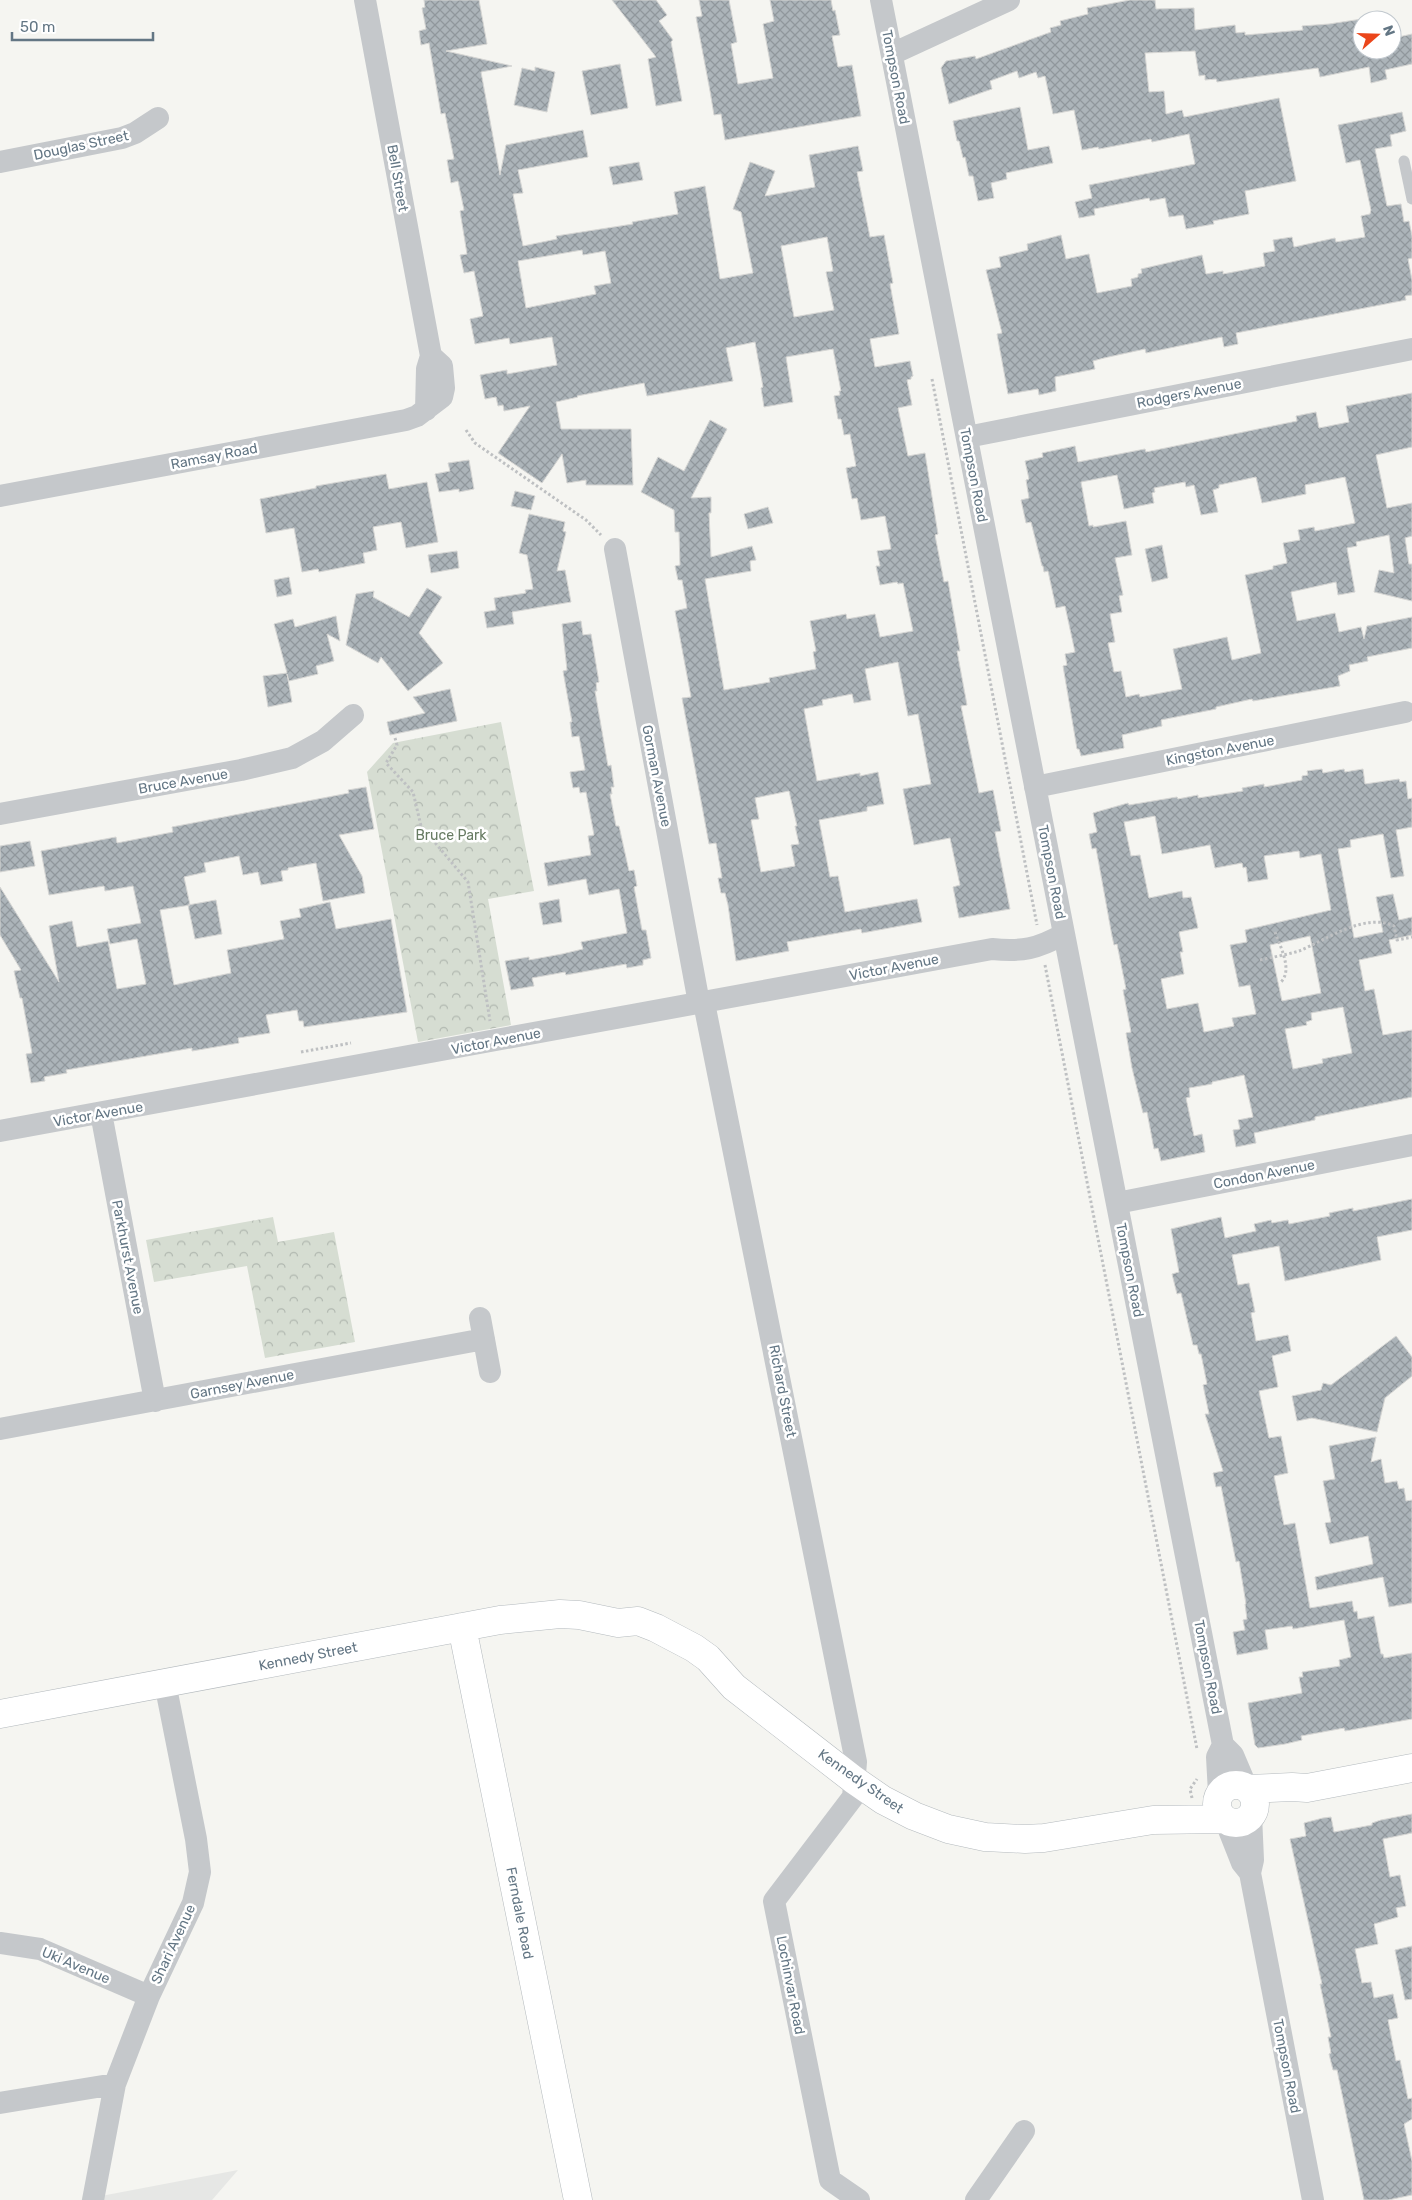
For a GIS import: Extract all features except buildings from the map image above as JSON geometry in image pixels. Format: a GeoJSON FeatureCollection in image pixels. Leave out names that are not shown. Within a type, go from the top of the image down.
{"type":"FeatureCollection","features":[{"type":"Feature","properties":{"kind":"street","name":"Bell Street"},"geometry":{"type":"LineString","coordinates":[[365,0],[431,356],[427,369],[426,410]]}},
{"type":"Feature","properties":{"kind":"street","name":"Tompson Road"},"geometry":{"type":"LineString","coordinates":[[882,0],[1223,1744],[1233,1755],[1250,1801],[1253,1860],[1250,1873],[1313,2200]]}},
{"type":"Feature","properties":{"kind":"street"},"geometry":{"type":"LineString","coordinates":[[892,54],[1009,0]]}},
{"type":"Feature","properties":{"kind":"street","name":"Douglas Street"},"geometry":{"type":"LineString","coordinates":[[0,162],[122,138],[136,133],[158,118]]}},
{"type":"Feature","properties":{"kind":"street","name":"Rodgers Avenue"},"geometry":{"type":"LineString","coordinates":[[966,437],[1412,349]]}},
{"type":"Feature","properties":{"kind":"street","name":"Ramsay Road"},"geometry":{"type":"LineString","coordinates":[[0,496],[393,423],[412,418],[426,410]]}},
{"type":"Feature","properties":{"kind":"street","name":"Gorman Avenue"},"geometry":{"type":"LineString","coordinates":[[614,549],[702,1003]]}},
{"type":"Feature","properties":{"kind":"street","name":"Kingston Avenue"},"geometry":{"type":"LineString","coordinates":[[1035,787],[1405,712]]}},
{"type":"Feature","properties":{"kind":"street","name":"Bruce Avenue"},"geometry":{"type":"LineString","coordinates":[[0,814],[241,770],[292,758],[324,741],[353,715]]}},
{"type":"Feature","properties":{"kind":"street","name":"Victor Avenue"},"geometry":{"type":"LineString","coordinates":[[0,1132],[992,949],[1012,937],[1040,940],[1064,934]]}},
{"type":"Feature","properties":{"kind":"street","name":"Richard Street"},"geometry":{"type":"LineString","coordinates":[[702,1003],[856,1762],[854,1780]]}},
{"type":"Feature","properties":{"kind":"street","name":"Parkhurst Avenue"},"geometry":{"type":"LineString","coordinates":[[101,1113],[155,1401]]}},
{"type":"Feature","properties":{"kind":"street","name":"Condon Avenue"},"geometry":{"type":"LineString","coordinates":[[1117,1203],[1412,1145]]}},
{"type":"Feature","properties":{"kind":"street","name":"Garnsey Avenue"},"geometry":{"type":"LineString","coordinates":[[0,1429],[155,1401],[482,1329],[490,1372]]}},
{"type":"Feature","properties":{"kind":"street","name":"Kennedy Street"},"geometry":{"type":"LineString","coordinates":[[0,1714],[462,1626],[528,1616],[560,1614],[586,1616],[618,1623],[706,1676],[734,1687],[854,1780],[883,1800],[914,1816],[948,1829],[985,1837],[1006,1839],[1044,1838],[1222,1807]]}},
{"type":"Feature","properties":{"kind":"street","name":"Ferndale Road"},"geometry":{"type":"LineString","coordinates":[[462,1626],[578,2200]]}},
{"type":"Feature","properties":{"kind":"street","name":"Shari Avenue"},"geometry":{"type":"LineString","coordinates":[[93,2200],[115,2084],[149,1996],[193,1903],[200,1872],[196,1839],[164,1683]]}},
{"type":"Feature","properties":{"kind":"street","name":"Tompson Road"},"geometry":{"type":"LineString","coordinates":[[1223,1744],[1218,1756],[1222,1807],[1242,1863],[1250,1873]]}},
{"type":"Feature","properties":{"kind":"street"},"geometry":{"type":"LineString","coordinates":[[1250,1801],[1295,1797],[1307,1788],[1412,1768]]}},
{"type":"Feature","properties":{"kind":"street","name":"Lochinvar Road"},"geometry":{"type":"LineString","coordinates":[[854,1780],[853,1797],[774,1901],[830,2180],[859,2200]]}},
{"type":"Feature","properties":{"kind":"street"},"geometry":{"type":"LineString","coordinates":[[1232,1784],[1242,1785],[1250,1801],[1239,1823],[1222,1807],[1226,1786],[1232,1784]]}},
{"type":"Feature","properties":{"kind":"street","name":"Kennedy Street"},"geometry":{"type":"LineString","coordinates":[[1153,1820],[1193,1804],[1222,1807]]}},
{"type":"Feature","properties":{"kind":"street","name":"Uki Avenue"},"geometry":{"type":"LineString","coordinates":[[0,1944],[40,1948],[149,1996]]}},
{"type":"Feature","properties":{"kind":"street"},"geometry":{"type":"LineString","coordinates":[[0,2103],[115,2084]]}},
{"type":"Feature","properties":{"kind":"street"},"geometry":{"type":"LineString","coordinates":[[976,2200],[1024,2131]]}},
{"type":"Feature","properties":{"kind":"lane"},"geometry":{"type":"LineString","coordinates":[[1404,161],[1412,199]]}},
{"type":"Feature","properties":{"kind":"path"},"geometry":{"type":"LineString","coordinates":[[931,370],[1198,1752]]}},
{"type":"Feature","properties":{"kind":"path"},"geometry":{"type":"LineString","coordinates":[[466,430],[475,443],[586,520],[614,549]]}},
{"type":"Feature","properties":{"kind":"path"},"geometry":{"type":"LineString","coordinates":[[395,738],[397,745],[386,763],[413,792],[420,826],[468,882],[494,1041]]}},
{"type":"Feature","properties":{"kind":"path"},"geometry":{"type":"LineString","coordinates":[[1260,960],[1296,952],[1336,933],[1372,921],[1385,922],[1394,926],[1397,940],[1412,937]]}},
{"type":"Feature","properties":{"kind":"path"},"geometry":{"type":"LineString","coordinates":[[1275,932],[1283,955],[1286,974],[1281,982]]}},
{"type":"Feature","properties":{"kind":"path"},"geometry":{"type":"LineString","coordinates":[[301,1052],[351,1043]]}},
{"type":"Feature","properties":{"kind":"path"},"geometry":{"type":"LineString","coordinates":[[1193,1804],[1190,1789],[1202,1772]]}},
{"type":"Feature","properties":{"kind":"shaded area"},"geometry":{"type":"Polygon","coordinates":[[[238,2170],[212,2200],[80,2200],[238,2170]]]}},
{"type":"Feature","properties":{"kind":"green space","name":"Bruce Park"},"geometry":{"type":"Polygon","coordinates":[[[501,722],[534,891],[488,899],[511,1025],[418,1042],[367,772],[393,743],[501,722]]]}},
{"type":"Feature","properties":{"kind":"green space"},"geometry":{"type":"Polygon","coordinates":[[[273,1217],[278,1242],[334,1232],[355,1342],[265,1358],[247,1266],[154,1282],[146,1240],[273,1217]]]}}]}
